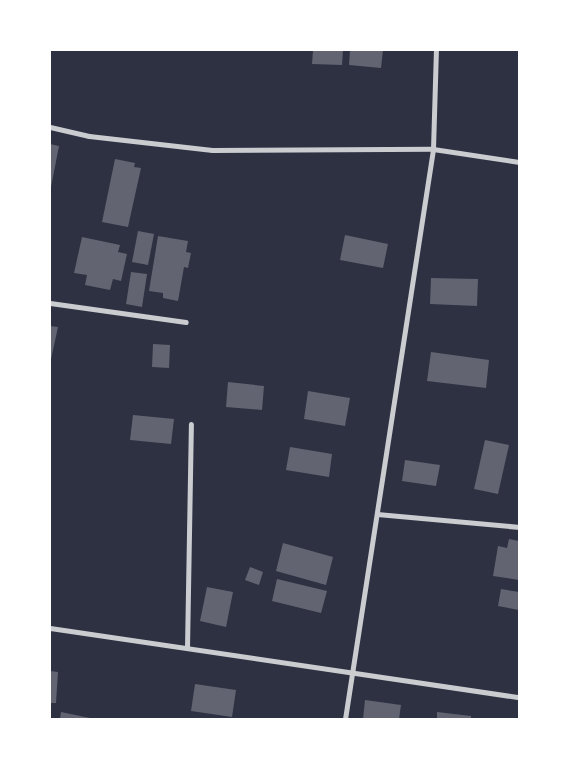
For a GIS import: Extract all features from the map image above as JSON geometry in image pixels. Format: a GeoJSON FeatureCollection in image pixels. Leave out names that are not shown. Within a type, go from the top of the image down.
{"type":"FeatureCollection","features":[{"type":"Feature","properties":{"kind":"street"},"geometry":{"type":"LineString","coordinates":[[345,719],[433,149],[436,50]]}},
{"type":"Feature","properties":{"kind":"street"},"geometry":{"type":"LineString","coordinates":[[50,127],[89,136],[212,150],[433,149],[519,162]]}},
{"type":"Feature","properties":{"kind":"street"},"geometry":{"type":"LineString","coordinates":[[50,303],[186,322]]}},
{"type":"Feature","properties":{"kind":"street"},"geometry":{"type":"LineString","coordinates":[[187,648],[192,424]]}},
{"type":"Feature","properties":{"kind":"street"},"geometry":{"type":"LineString","coordinates":[[377,514],[519,527]]}},
{"type":"Feature","properties":{"kind":"street"},"geometry":{"type":"LineString","coordinates":[[50,628],[353,671],[519,698]]}},
{"type":"Feature","properties":{"kind":"building"},"geometry":{"type":"Polygon","coordinates":[[[313,50],[343,50],[342,65],[312,64],[313,50]]]}},
{"type":"Feature","properties":{"kind":"building"},"geometry":{"type":"Polygon","coordinates":[[[350,50],[383,50],[381,68],[349,65],[350,50]]]}},
{"type":"Feature","properties":{"kind":"building"},"geometry":{"type":"Polygon","coordinates":[[[50,144],[59,146],[51,187],[50,186],[50,144]]]}},
{"type":"Feature","properties":{"kind":"building"},"geometry":{"type":"Polygon","coordinates":[[[115,159],[135,163],[134,167],[141,168],[128,227],[102,222],[115,159]]]}},
{"type":"Feature","properties":{"kind":"building"},"geometry":{"type":"Polygon","coordinates":[[[138,231],[154,234],[148,265],[132,262],[138,231]]]}},
{"type":"Feature","properties":{"kind":"building"},"geometry":{"type":"Polygon","coordinates":[[[345,235],[388,244],[383,268],[340,260],[345,235]]]}},
{"type":"Feature","properties":{"kind":"building"},"geometry":{"type":"Polygon","coordinates":[[[158,236],[188,241],[186,252],[191,253],[188,268],[184,267],[178,301],[163,298],[163,293],[149,291],[158,236]]]}},
{"type":"Feature","properties":{"kind":"building"},"geometry":{"type":"Polygon","coordinates":[[[82,237],[120,245],[118,252],[127,254],[121,281],[113,279],[110,290],[85,285],[87,275],[74,273],[82,237]]]}},
{"type":"Feature","properties":{"kind":"building"},"geometry":{"type":"Polygon","coordinates":[[[131,272],[147,274],[142,307],[126,304],[131,272]]]}},
{"type":"Feature","properties":{"kind":"building"},"geometry":{"type":"Polygon","coordinates":[[[431,278],[478,279],[477,306],[430,304],[431,278]]]}},
{"type":"Feature","properties":{"kind":"building"},"geometry":{"type":"Polygon","coordinates":[[[50,326],[58,327],[51,359],[50,358],[50,326]]]}},
{"type":"Feature","properties":{"kind":"building"},"geometry":{"type":"Polygon","coordinates":[[[153,344],[170,345],[169,368],[152,367],[153,344]]]}},
{"type":"Feature","properties":{"kind":"building"},"geometry":{"type":"Polygon","coordinates":[[[431,352],[489,360],[486,388],[427,381],[431,352]]]}},
{"type":"Feature","properties":{"kind":"building"},"geometry":{"type":"Polygon","coordinates":[[[228,382],[264,386],[262,410],[226,407],[228,382]]]}},
{"type":"Feature","properties":{"kind":"building"},"geometry":{"type":"Polygon","coordinates":[[[308,391],[350,398],[345,426],[304,419],[308,391]]]}},
{"type":"Feature","properties":{"kind":"building"},"geometry":{"type":"Polygon","coordinates":[[[133,415],[174,419],[171,444],[130,440],[133,415]]]}},
{"type":"Feature","properties":{"kind":"building"},"geometry":{"type":"Polygon","coordinates":[[[485,440],[509,445],[498,494],[474,489],[485,440]]]}},
{"type":"Feature","properties":{"kind":"building"},"geometry":{"type":"Polygon","coordinates":[[[290,447],[332,454],[329,477],[286,470],[290,447]]]}},
{"type":"Feature","properties":{"kind":"building"},"geometry":{"type":"Polygon","coordinates":[[[405,460],[440,465],[436,486],[402,481],[405,460]]]}},
{"type":"Feature","properties":{"kind":"building"},"geometry":{"type":"Polygon","coordinates":[[[509,539],[519,541],[519,580],[493,576],[498,546],[507,548],[509,539]]]}},
{"type":"Feature","properties":{"kind":"building"},"geometry":{"type":"Polygon","coordinates":[[[283,543],[333,557],[326,585],[276,571],[283,543]]]}},
{"type":"Feature","properties":{"kind":"building"},"geometry":{"type":"Polygon","coordinates":[[[250,567],[263,572],[259,585],[245,580],[250,567]]]}},
{"type":"Feature","properties":{"kind":"building"},"geometry":{"type":"Polygon","coordinates":[[[277,579],[327,591],[321,613],[272,601],[277,579]]]}},
{"type":"Feature","properties":{"kind":"building"},"geometry":{"type":"Polygon","coordinates":[[[207,587],[233,592],[226,627],[200,621],[207,587]]]}},
{"type":"Feature","properties":{"kind":"building"},"geometry":{"type":"Polygon","coordinates":[[[501,589],[519,592],[519,610],[498,606],[501,589]]]}},
{"type":"Feature","properties":{"kind":"building"},"geometry":{"type":"Polygon","coordinates":[[[50,671],[58,672],[56,703],[50,703],[50,671]]]}},
{"type":"Feature","properties":{"kind":"building"},"geometry":{"type":"Polygon","coordinates":[[[195,684],[236,690],[232,717],[191,711],[195,684]]]}},
{"type":"Feature","properties":{"kind":"building"},"geometry":{"type":"Polygon","coordinates":[[[365,700],[401,705],[399,719],[363,719],[365,700]]]}},
{"type":"Feature","properties":{"kind":"building"},"geometry":{"type":"Polygon","coordinates":[[[61,712],[90,718],[90,719],[60,719],[61,712]]]}},
{"type":"Feature","properties":{"kind":"building"},"geometry":{"type":"Polygon","coordinates":[[[437,712],[471,716],[471,719],[437,719],[437,712]]]}}]}
